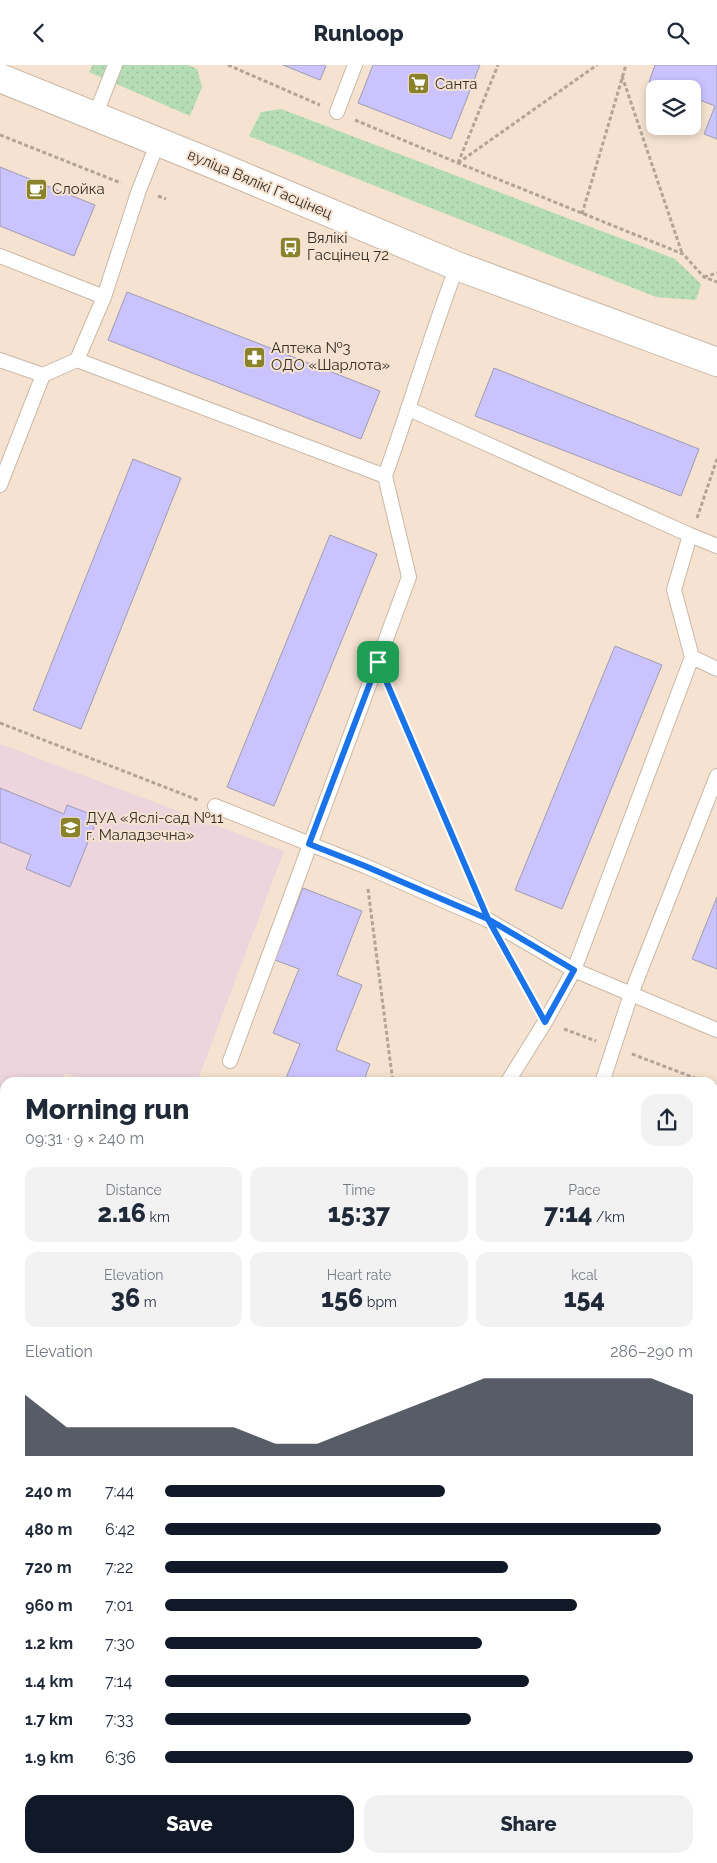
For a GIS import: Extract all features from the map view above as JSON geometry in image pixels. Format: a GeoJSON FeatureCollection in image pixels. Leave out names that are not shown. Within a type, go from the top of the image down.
{"type":"FeatureCollection","features":[{"type":"Feature","properties":{"kind":"main road","name":"вуліца Вялікі Гасцінец"},"geometry":{"type":"LineString","coordinates":[[0,78],[218,166],[457,266],[717,362]]}},
{"type":"Feature","properties":{"kind":"lane"},"geometry":{"type":"LineString","coordinates":[[94,116],[116,65]]}},
{"type":"Feature","properties":{"kind":"lane"},"geometry":{"type":"LineString","coordinates":[[337,112],[355,65]]}},
{"type":"Feature","properties":{"kind":"lane"},"geometry":{"type":"LineString","coordinates":[[0,360],[43,375],[77,360],[104,297],[139,190],[158,143]]}},
{"type":"Feature","properties":{"kind":"lane"},"geometry":{"type":"LineString","coordinates":[[0,256],[104,297]]}},
{"type":"Feature","properties":{"kind":"lane"},"geometry":{"type":"LineString","coordinates":[[230,1061],[409,577],[385,475],[409,409],[441,307],[457,266]]}},
{"type":"Feature","properties":{"kind":"lane"},"geometry":{"type":"LineString","coordinates":[[77,360],[385,475]]}},
{"type":"Feature","properties":{"kind":"lane"},"geometry":{"type":"LineString","coordinates":[[0,485],[43,375]]}},
{"type":"Feature","properties":{"kind":"lane"},"geometry":{"type":"LineString","coordinates":[[409,409],[717,546]]}},
{"type":"Feature","properties":{"kind":"lane"},"geometry":{"type":"LineString","coordinates":[[511,1077],[545,1022],[574,970],[692,657],[674,590],[690,535]]}},
{"type":"Feature","properties":{"kind":"lane"},"geometry":{"type":"LineString","coordinates":[[692,657],[717,669]]}},
{"type":"Feature","properties":{"kind":"lane"},"geometry":{"type":"LineString","coordinates":[[604,1077],[631,994],[717,776]]}},
{"type":"Feature","properties":{"kind":"lane"},"geometry":{"type":"LineString","coordinates":[[215,806],[365,866],[488,919],[574,970],[717,1030]]}},
{"type":"Feature","properties":{"kind":"path"},"geometry":{"type":"LineString","coordinates":[[228,65],[458,163],[682,254],[704,277],[717,282]]}},
{"type":"Feature","properties":{"kind":"path"},"geometry":{"type":"LineString","coordinates":[[458,163],[498,65]]}},
{"type":"Feature","properties":{"kind":"path"},"geometry":{"type":"LineString","coordinates":[[458,163],[597,65]]}},
{"type":"Feature","properties":{"kind":"path"},"geometry":{"type":"LineString","coordinates":[[582,214],[626,65]]}},
{"type":"Feature","properties":{"kind":"path"},"geometry":{"type":"LineString","coordinates":[[622,76],[682,254]]}},
{"type":"Feature","properties":{"kind":"path"},"geometry":{"type":"LineString","coordinates":[[0,135],[166,199]]}},
{"type":"Feature","properties":{"kind":"path"},"geometry":{"type":"LineString","coordinates":[[704,277],[717,273]]}},
{"type":"Feature","properties":{"kind":"path"},"geometry":{"type":"LineString","coordinates":[[690,535],[717,459]]}},
{"type":"Feature","properties":{"kind":"path"},"geometry":{"type":"LineString","coordinates":[[378,662],[488,919],[545,1022],[692,1077]]}},
{"type":"Feature","properties":{"kind":"path"},"geometry":{"type":"LineString","coordinates":[[0,723],[215,806]]}},
{"type":"Feature","properties":{"kind":"path"},"geometry":{"type":"LineString","coordinates":[[365,866],[392,1077]]}},
{"type":"Feature","properties":{"kind":"shaded area"},"geometry":{"type":"Polygon","coordinates":[[[0,744],[284,851],[199,1077],[76,1077],[65,1073],[64,1077],[0,1077],[0,744]]]}},
{"type":"Feature","properties":{"kind":"green space"},"geometry":{"type":"Polygon","coordinates":[[[93,65],[188,65],[197,69],[202,87],[190,116],[89,72],[93,65]]]}},
{"type":"Feature","properties":{"kind":"green space"},"geometry":{"type":"Polygon","coordinates":[[[281,109],[675,259],[701,284],[696,300],[656,297],[249,136],[261,112],[281,109]]]}},
{"type":"Feature","properties":{"kind":"building"},"geometry":{"type":"Polygon","coordinates":[[[283,65],[324,65],[326,66],[320,80],[283,65]]]}},
{"type":"Feature","properties":{"kind":"building","name":"Санта"},"geometry":{"type":"Polygon","coordinates":[[[373,65],[480,65],[451,139],[358,103],[373,65]]]}},
{"type":"Feature","properties":{"kind":"building"},"geometry":{"type":"Polygon","coordinates":[[[655,65],[717,65],[717,139],[704,134],[715,106],[701,101],[701,80],[650,80],[655,65]]]}},
{"type":"Feature","properties":{"kind":"building"},"geometry":{"type":"Polygon","coordinates":[[[0,167],[95,205],[74,256],[0,226],[0,167]]]}},
{"type":"Feature","properties":{"kind":"building"},"geometry":{"type":"Polygon","coordinates":[[[127,292],[380,391],[361,439],[108,340],[127,292]]]}},
{"type":"Feature","properties":{"kind":"building"},"geometry":{"type":"Polygon","coordinates":[[[494,368],[699,449],[681,496],[475,416],[494,368]]]}},
{"type":"Feature","properties":{"kind":"building"},"geometry":{"type":"Polygon","coordinates":[[[133,459],[181,478],[81,729],[33,710],[133,459]]]}},
{"type":"Feature","properties":{"kind":"building"},"geometry":{"type":"Polygon","coordinates":[[[330,535],[377,554],[274,806],[227,787],[330,535]]]}},
{"type":"Feature","properties":{"kind":"building"},"geometry":{"type":"Polygon","coordinates":[[[615,646],[662,665],[562,909],[515,890],[615,646]]]}},
{"type":"Feature","properties":{"kind":"building"},"geometry":{"type":"Polygon","coordinates":[[[0,788],[64,814],[67,805],[98,817],[70,887],[26,869],[31,855],[0,842],[0,788]]]}},
{"type":"Feature","properties":{"kind":"building"},"geometry":{"type":"Polygon","coordinates":[[[303,888],[362,911],[337,975],[362,985],[336,1050],[370,1064],[365,1077],[286,1077],[300,1044],[273,1033],[299,969],[275,960],[303,888]]]}},
{"type":"Feature","properties":{"kind":"building"},"geometry":{"type":"Polygon","coordinates":[[[717,897],[717,969],[692,959],[717,897]]]}},
{"type":"Feature","properties":{"kind":"place","name":"Санта"},"geometry":{"type":"Point","coordinates":[419,84]}},
{"type":"Feature","properties":{"kind":"place","name":"Слойка"},"geometry":{"type":"Point","coordinates":[36,189]}},
{"type":"Feature","properties":{"kind":"place","name":"Вялікі Гасцінец 72"},"geometry":{"type":"Point","coordinates":[291,247]}},
{"type":"Feature","properties":{"kind":"place","name":"Аптека №3 ОДО «Шарлота»"},"geometry":{"type":"Point","coordinates":[255,357]}},
{"type":"Feature","properties":{"kind":"place","name":"ДУА «Яслі-сад №11 г. Маладзечна»"},"geometry":{"type":"Point","coordinates":[70,827]}},
{"type":"Feature","properties":{"kind":"route"},"geometry":{"type":"LineString","coordinates":[[378,662],[309,844],[488,919],[545,1022],[574,970],[488,919],[378,662]]}}]}
